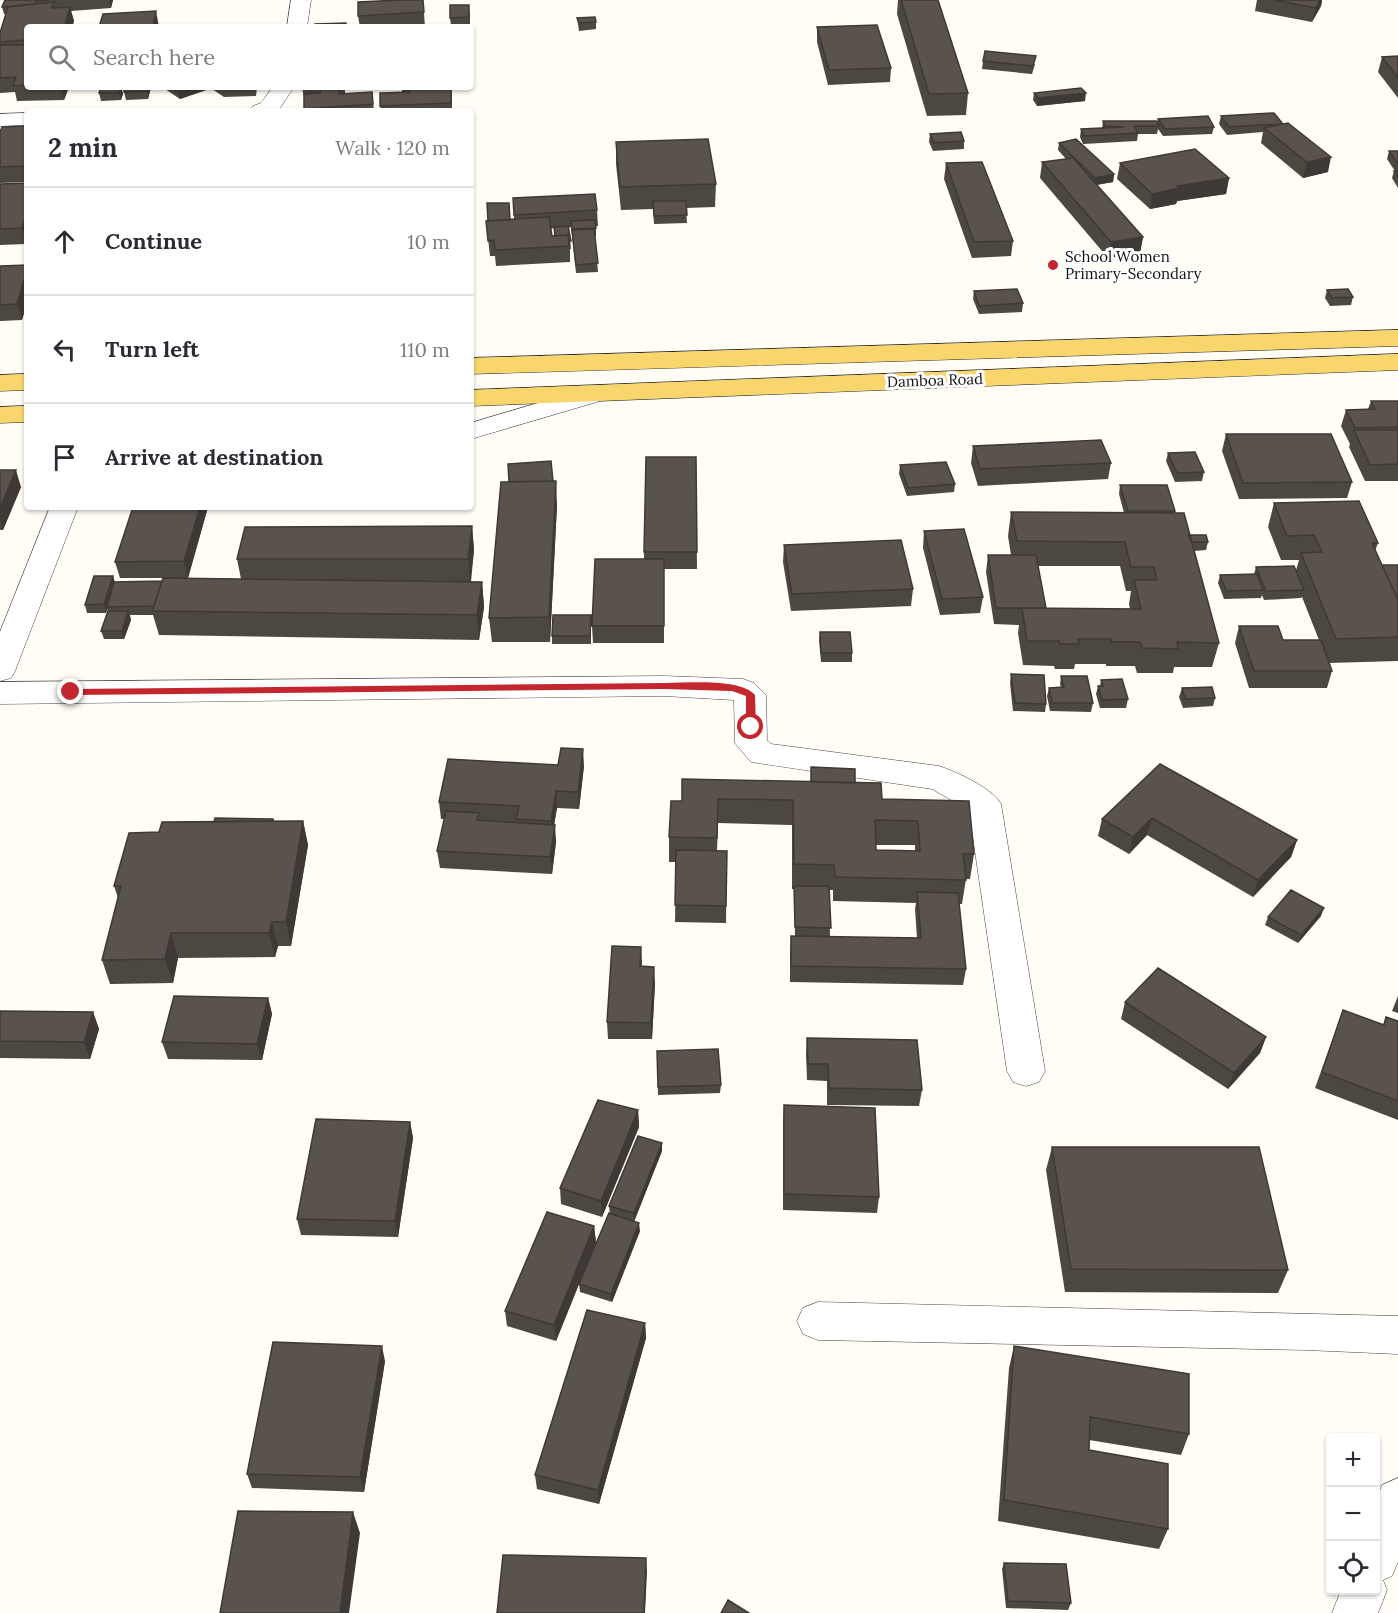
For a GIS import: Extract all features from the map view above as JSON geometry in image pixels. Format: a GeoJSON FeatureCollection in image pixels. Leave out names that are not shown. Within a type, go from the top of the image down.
{"type":"FeatureCollection","features":[{"type":"Feature","properties":{"kind":"main road","name":"Damboa Road"},"geometry":{"type":"LineString","coordinates":[[474,366],[1398,338]]}},
{"type":"Feature","properties":{"kind":"main road","name":"Damboa Road"},"geometry":{"type":"LineString","coordinates":[[474,398],[1398,362]]}},
{"type":"Feature","properties":{"kind":"main road"},"geometry":{"type":"LineString","coordinates":[[0,383],[24,382]]}},
{"type":"Feature","properties":{"kind":"main road"},"geometry":{"type":"LineString","coordinates":[[0,415],[24,414]]}},
{"type":"Feature","properties":{"kind":"street"},"geometry":{"type":"LineString","coordinates":[[297,24],[301,0]]}},
{"type":"Feature","properties":{"kind":"street"},"geometry":{"type":"LineString","coordinates":[[269,108],[282,90]]}},
{"type":"Feature","properties":{"kind":"street"},"geometry":{"type":"LineString","coordinates":[[0,120],[24,119]]}},
{"type":"Feature","properties":{"kind":"street"},"geometry":{"type":"LineString","coordinates":[[474,430],[598,393]]}},
{"type":"Feature","properties":{"kind":"street"},"geometry":{"type":"LineString","coordinates":[[0,671],[63,510]]}},
{"type":"Feature","properties":{"kind":"street"},"geometry":{"type":"LineString","coordinates":[[0,693],[664,686],[743,690],[750,695],[752,743],[762,754],[939,778],[985,804],[1026,1071]]}},
{"type":"Feature","properties":{"kind":"street"},"geometry":{"type":"LineString","coordinates":[[818,1321],[1294,1330],[1398,1335]]}},
{"type":"Feature","properties":{"kind":"street"},"geometry":{"type":"LineString","coordinates":[[1380,1549],[1398,1500]]}},
{"type":"Feature","properties":{"kind":"street"},"geometry":{"type":"LineString","coordinates":[[1355,1613],[1362,1595]]}},
{"type":"Feature","properties":{"kind":"building"},"geometry":{"type":"Polygon","coordinates":[[[5,0],[49,0],[36,1],[35,4],[2,7],[5,0]]]}},
{"type":"Feature","properties":{"kind":"building"},"geometry":{"type":"Polygon","coordinates":[[[423,0],[424,12],[358,16],[358,2],[423,0]]]}},
{"type":"Feature","properties":{"kind":"building"},"geometry":{"type":"Polygon","coordinates":[[[901,0],[938,0],[968,93],[929,94],[901,0]]]}},
{"type":"Feature","properties":{"kind":"building"},"geometry":{"type":"Polygon","coordinates":[[[1274,0],[1320,0],[1316,8],[1274,0]]]}},
{"type":"Feature","properties":{"kind":"building"},"geometry":{"type":"Polygon","coordinates":[[[54,2],[52,8],[70,7],[65,24],[24,24],[24,40],[0,42],[0,33],[8,7],[54,2]]]}},
{"type":"Feature","properties":{"kind":"building"},"geometry":{"type":"Polygon","coordinates":[[[450,5],[469,5],[469,17],[450,18],[450,5]]]}},
{"type":"Feature","properties":{"kind":"building"},"geometry":{"type":"Polygon","coordinates":[[[156,11],[154,24],[100,24],[103,14],[156,11]]]}},
{"type":"Feature","properties":{"kind":"building"},"geometry":{"type":"Polygon","coordinates":[[[595,17],[596,22],[579,23],[577,18],[595,17]]]}},
{"type":"Feature","properties":{"kind":"building"},"geometry":{"type":"Polygon","coordinates":[[[877,25],[891,68],[829,70],[817,27],[877,25]]]}},
{"type":"Feature","properties":{"kind":"building"},"geometry":{"type":"Polygon","coordinates":[[[0,45],[24,45],[24,85],[13,86],[16,77],[0,78],[0,45]]]}},
{"type":"Feature","properties":{"kind":"building"},"geometry":{"type":"Polygon","coordinates":[[[985,51],[1036,56],[1033,66],[983,61],[985,51]]]}},
{"type":"Feature","properties":{"kind":"building"},"geometry":{"type":"Polygon","coordinates":[[[1398,56],[1398,78],[1382,57],[1398,56]]]}},
{"type":"Feature","properties":{"kind":"building"},"geometry":{"type":"Polygon","coordinates":[[[1081,88],[1086,93],[1038,98],[1034,93],[1081,88]]]}},
{"type":"Feature","properties":{"kind":"building"},"geometry":{"type":"Polygon","coordinates":[[[100,90],[120,90],[119,93],[99,93],[100,90]]]}},
{"type":"Feature","properties":{"kind":"building"},"geometry":{"type":"Polygon","coordinates":[[[124,90],[147,90],[147,91],[124,92],[124,90]]]}},
{"type":"Feature","properties":{"kind":"building"},"geometry":{"type":"Polygon","coordinates":[[[320,90],[339,90],[339,94],[372,92],[373,104],[304,108],[304,94],[320,93],[320,90]]]}},
{"type":"Feature","properties":{"kind":"building"},"geometry":{"type":"Polygon","coordinates":[[[410,90],[451,90],[451,103],[380,106],[380,93],[410,92],[410,90]]]}},
{"type":"Feature","properties":{"kind":"building"},"geometry":{"type":"Polygon","coordinates":[[[1274,113],[1283,124],[1229,127],[1221,116],[1274,113]]]}},
{"type":"Feature","properties":{"kind":"building"},"geometry":{"type":"Polygon","coordinates":[[[1208,116],[1214,127],[1165,129],[1158,119],[1208,116]]]}},
{"type":"Feature","properties":{"kind":"building"},"geometry":{"type":"Polygon","coordinates":[[[1103,121],[1157,121],[1159,126],[1134,126],[1138,133],[1084,136],[1081,129],[1124,127],[1105,126],[1103,121]]]}},
{"type":"Feature","properties":{"kind":"building"},"geometry":{"type":"Polygon","coordinates":[[[1288,123],[1331,157],[1307,162],[1264,128],[1288,123]]]}},
{"type":"Feature","properties":{"kind":"building"},"geometry":{"type":"Polygon","coordinates":[[[24,126],[24,166],[0,167],[2,127],[24,126]]]}},
{"type":"Feature","properties":{"kind":"building"},"geometry":{"type":"Polygon","coordinates":[[[961,132],[964,141],[934,143],[930,134],[961,132]]]}},
{"type":"Feature","properties":{"kind":"building"},"geometry":{"type":"Polygon","coordinates":[[[708,139],[716,184],[620,187],[616,142],[708,139]]]}},
{"type":"Feature","properties":{"kind":"building"},"geometry":{"type":"Polygon","coordinates":[[[1076,139],[1114,174],[1095,178],[1059,143],[1076,139]]]}},
{"type":"Feature","properties":{"kind":"building"},"geometry":{"type":"Polygon","coordinates":[[[1195,149],[1229,178],[1177,186],[1179,188],[1152,194],[1120,163],[1195,149]]]}},
{"type":"Feature","properties":{"kind":"building"},"geometry":{"type":"Polygon","coordinates":[[[1389,151],[1398,151],[1398,164],[1389,151]]]}},
{"type":"Feature","properties":{"kind":"building"},"geometry":{"type":"Polygon","coordinates":[[[1073,158],[1143,237],[1111,242],[1042,162],[1073,158]]]}},
{"type":"Feature","properties":{"kind":"building"},"geometry":{"type":"Polygon","coordinates":[[[982,162],[1013,241],[974,242],[946,163],[982,162]]]}},
{"type":"Feature","properties":{"kind":"building"},"geometry":{"type":"Polygon","coordinates":[[[24,183],[22,228],[0,229],[0,184],[24,183]]]}},
{"type":"Feature","properties":{"kind":"building"},"geometry":{"type":"Polygon","coordinates":[[[595,194],[597,210],[514,215],[513,198],[595,194]]]}},
{"type":"Feature","properties":{"kind":"building"},"geometry":{"type":"Polygon","coordinates":[[[653,201],[686,201],[687,215],[654,216],[653,201]]]}},
{"type":"Feature","properties":{"kind":"building"},"geometry":{"type":"Polygon","coordinates":[[[487,203],[509,203],[510,220],[488,221],[487,203]]]}},
{"type":"Feature","properties":{"kind":"building"},"geometry":{"type":"Polygon","coordinates":[[[549,217],[552,236],[568,235],[569,246],[495,250],[494,240],[488,241],[486,221],[549,217]]]}},
{"type":"Feature","properties":{"kind":"building"},"geometry":{"type":"Polygon","coordinates":[[[595,220],[596,228],[572,229],[571,221],[595,220]]]}},
{"type":"Feature","properties":{"kind":"building"},"geometry":{"type":"Polygon","coordinates":[[[568,226],[571,241],[568,235],[555,236],[554,227],[568,226]]]}},
{"type":"Feature","properties":{"kind":"building"},"geometry":{"type":"Polygon","coordinates":[[[594,229],[598,263],[576,265],[572,230],[594,229]]]}},
{"type":"Feature","properties":{"kind":"building"},"geometry":{"type":"Polygon","coordinates":[[[24,265],[24,280],[17,304],[0,305],[0,266],[24,265]]]}},
{"type":"Feature","properties":{"kind":"building"},"geometry":{"type":"Polygon","coordinates":[[[1017,289],[1023,303],[979,306],[974,291],[1017,289]]]}},
{"type":"Feature","properties":{"kind":"building"},"geometry":{"type":"Polygon","coordinates":[[[1348,289],[1353,297],[1332,298],[1327,290],[1348,289]]]}},
{"type":"Feature","properties":{"kind":"building"},"geometry":{"type":"Polygon","coordinates":[[[1371,401],[1398,401],[1398,427],[1355,428],[1346,410],[1375,409],[1371,401]]]}},
{"type":"Feature","properties":{"kind":"building"},"geometry":{"type":"Polygon","coordinates":[[[1354,430],[1398,430],[1398,464],[1370,465],[1354,430]]]}},
{"type":"Feature","properties":{"kind":"building"},"geometry":{"type":"Polygon","coordinates":[[[1226,434],[1331,434],[1352,482],[1243,483],[1226,434]]]}},
{"type":"Feature","properties":{"kind":"building"},"geometry":{"type":"Polygon","coordinates":[[[1101,440],[1111,463],[980,469],[973,446],[1101,440]]]}},
{"type":"Feature","properties":{"kind":"building"},"geometry":{"type":"Polygon","coordinates":[[[1195,452],[1204,472],[1177,473],[1168,453],[1195,452]]]}},
{"type":"Feature","properties":{"kind":"building"},"geometry":{"type":"Polygon","coordinates":[[[646,457],[696,457],[697,552],[644,552],[646,457]]]}},
{"type":"Feature","properties":{"kind":"building"},"geometry":{"type":"Polygon","coordinates":[[[551,461],[553,481],[509,482],[508,464],[551,461]]]}},
{"type":"Feature","properties":{"kind":"building"},"geometry":{"type":"Polygon","coordinates":[[[946,462],[955,484],[908,488],[900,465],[946,462]]]}},
{"type":"Feature","properties":{"kind":"building"},"geometry":{"type":"Polygon","coordinates":[[[0,470],[16,470],[0,508],[0,470]]]}},
{"type":"Feature","properties":{"kind":"building"},"geometry":{"type":"Polygon","coordinates":[[[556,481],[549,617],[489,618],[501,482],[556,481]]]}},
{"type":"Feature","properties":{"kind":"building"},"geometry":{"type":"Polygon","coordinates":[[[1120,485],[1167,485],[1175,511],[1128,511],[1120,485]]]}},
{"type":"Feature","properties":{"kind":"building"},"geometry":{"type":"Polygon","coordinates":[[[1359,501],[1378,543],[1372,543],[1398,600],[1398,637],[1336,639],[1301,553],[1322,552],[1314,535],[1287,536],[1274,503],[1359,501]]]}},
{"type":"Feature","properties":{"kind":"building"},"geometry":{"type":"Polygon","coordinates":[[[132,510],[199,510],[184,561],[115,562],[132,510]]]}},
{"type":"Feature","properties":{"kind":"building"},"geometry":{"type":"Polygon","coordinates":[[[1011,512],[1184,513],[1219,643],[1177,642],[1178,649],[1142,648],[1140,642],[1111,642],[1111,639],[1078,639],[1079,644],[1060,644],[1059,641],[1027,641],[1022,608],[1141,609],[1134,580],[1157,580],[1154,567],[1131,567],[1125,542],[1017,541],[1011,512]]]}},
{"type":"Feature","properties":{"kind":"building"},"geometry":{"type":"Polygon","coordinates":[[[472,526],[468,559],[237,559],[245,527],[472,526]]]}},
{"type":"Feature","properties":{"kind":"building"},"geometry":{"type":"Polygon","coordinates":[[[964,529],[983,597],[942,599],[924,531],[964,529]]]}},
{"type":"Feature","properties":{"kind":"building"},"geometry":{"type":"Polygon","coordinates":[[[1189,535],[1206,535],[1208,542],[1191,542],[1189,535]]]}},
{"type":"Feature","properties":{"kind":"building"},"geometry":{"type":"Polygon","coordinates":[[[901,540],[913,589],[792,594],[784,545],[901,540]]]}},
{"type":"Feature","properties":{"kind":"building"},"geometry":{"type":"Polygon","coordinates":[[[988,555],[1036,555],[1046,608],[996,608],[988,555]]]}},
{"type":"Feature","properties":{"kind":"building"},"geometry":{"type":"Polygon","coordinates":[[[595,559],[664,559],[664,626],[592,626],[595,559]]]}},
{"type":"Feature","properties":{"kind":"building"},"geometry":{"type":"Polygon","coordinates":[[[1382,565],[1398,565],[1398,600],[1382,565]]]}},
{"type":"Feature","properties":{"kind":"building"},"geometry":{"type":"Polygon","coordinates":[[[1294,566],[1304,590],[1266,591],[1256,567],[1294,566]]]}},
{"type":"Feature","properties":{"kind":"building"},"geometry":{"type":"Polygon","coordinates":[[[1257,574],[1263,590],[1226,591],[1220,575],[1257,574]]]}},
{"type":"Feature","properties":{"kind":"building"},"geometry":{"type":"Polygon","coordinates":[[[94,576],[113,576],[104,604],[85,605],[94,576]]]}},
{"type":"Feature","properties":{"kind":"building"},"geometry":{"type":"Polygon","coordinates":[[[163,578],[482,582],[477,615],[152,611],[163,578]]]}},
{"type":"Feature","properties":{"kind":"building"},"geometry":{"type":"Polygon","coordinates":[[[162,581],[154,606],[107,607],[114,582],[162,581]]]}},
{"type":"Feature","properties":{"kind":"building"},"geometry":{"type":"Polygon","coordinates":[[[108,611],[128,611],[122,631],[101,631],[108,611]]]}},
{"type":"Feature","properties":{"kind":"building"},"geometry":{"type":"Polygon","coordinates":[[[553,615],[591,615],[590,636],[552,636],[553,615]]]}},
{"type":"Feature","properties":{"kind":"building"},"geometry":{"type":"Polygon","coordinates":[[[1239,626],[1278,626],[1283,640],[1321,640],[1332,671],[1254,671],[1239,626]]]}},
{"type":"Feature","properties":{"kind":"building"},"geometry":{"type":"Polygon","coordinates":[[[820,632],[850,632],[852,653],[821,653],[820,632]]]}},
{"type":"Feature","properties":{"kind":"building"},"geometry":{"type":"Polygon","coordinates":[[[1011,674],[1044,675],[1046,704],[1015,703],[1011,674]]]}},
{"type":"Feature","properties":{"kind":"building"},"geometry":{"type":"Polygon","coordinates":[[[1061,676],[1087,676],[1093,703],[1052,703],[1049,688],[1064,687],[1061,676]]]}},
{"type":"Feature","properties":{"kind":"building"},"geometry":{"type":"Polygon","coordinates":[[[1122,679],[1128,699],[1102,700],[1098,686],[1103,686],[1101,680],[1122,679]]]}},
{"type":"Feature","properties":{"kind":"building"},"geometry":{"type":"Polygon","coordinates":[[[1212,687],[1215,698],[1185,699],[1182,688],[1212,687]]]}},
{"type":"Feature","properties":{"kind":"building"},"geometry":{"type":"Polygon","coordinates":[[[561,748],[583,749],[578,792],[556,791],[551,821],[516,819],[519,806],[439,802],[448,759],[558,765],[561,748]]]}},
{"type":"Feature","properties":{"kind":"building"},"geometry":{"type":"Polygon","coordinates":[[[1160,764],[1297,840],[1258,880],[1152,818],[1133,837],[1102,819],[1160,764]]]}},
{"type":"Feature","properties":{"kind":"building"},"geometry":{"type":"Polygon","coordinates":[[[811,767],[855,769],[855,783],[811,782],[811,767]]]}},
{"type":"Feature","properties":{"kind":"building"},"geometry":{"type":"Polygon","coordinates":[[[682,779],[881,783],[882,799],[969,801],[974,854],[963,854],[966,880],[835,877],[834,865],[794,864],[793,800],[718,799],[717,838],[669,837],[671,801],[682,801],[682,779]],[[875,820],[876,850],[920,851],[918,821],[875,820]]]}},
{"type":"Feature","properties":{"kind":"building"},"geometry":{"type":"Polygon","coordinates":[[[446,811],[479,813],[477,820],[555,825],[550,857],[437,851],[446,811]]]}},
{"type":"Feature","properties":{"kind":"building"},"geometry":{"type":"Polygon","coordinates":[[[215,818],[273,819],[273,821],[214,822],[215,818]]]}},
{"type":"Feature","properties":{"kind":"building"},"geometry":{"type":"Polygon","coordinates":[[[303,821],[286,922],[272,922],[269,933],[171,933],[165,959],[102,960],[121,886],[114,886],[129,833],[159,832],[162,822],[303,821]]]}},
{"type":"Feature","properties":{"kind":"building"},"geometry":{"type":"Polygon","coordinates":[[[676,850],[727,851],[726,906],[675,905],[676,850]]]}},
{"type":"Feature","properties":{"kind":"building"},"geometry":{"type":"Polygon","coordinates":[[[794,886],[829,886],[831,928],[795,927],[794,886]]]}},
{"type":"Feature","properties":{"kind":"building"},"geometry":{"type":"Polygon","coordinates":[[[1291,890],[1324,908],[1301,935],[1268,917],[1291,890]]]}},
{"type":"Feature","properties":{"kind":"building"},"geometry":{"type":"Polygon","coordinates":[[[917,892],[958,893],[966,969],[791,966],[791,936],[921,938],[917,892]]]}},
{"type":"Feature","properties":{"kind":"building"},"geometry":{"type":"Polygon","coordinates":[[[612,946],[641,947],[640,966],[654,967],[651,1023],[607,1022],[612,946]]]}},
{"type":"Feature","properties":{"kind":"building"},"geometry":{"type":"Polygon","coordinates":[[[1158,968],[1266,1037],[1234,1073],[1125,1002],[1158,968]]]}},
{"type":"Feature","properties":{"kind":"building"},"geometry":{"type":"Polygon","coordinates":[[[174,996],[268,998],[257,1044],[162,1042],[174,996]]]}},
{"type":"Feature","properties":{"kind":"building"},"geometry":{"type":"Polygon","coordinates":[[[1343,1010],[1384,1025],[1386,1017],[1398,1021],[1398,1101],[1322,1072],[1343,1010]]]}},
{"type":"Feature","properties":{"kind":"building"},"geometry":{"type":"Polygon","coordinates":[[[0,1011],[93,1012],[84,1042],[0,1041],[0,1011]]]}},
{"type":"Feature","properties":{"kind":"building"},"geometry":{"type":"Polygon","coordinates":[[[807,1038],[917,1040],[922,1090],[829,1088],[828,1064],[808,1064],[807,1038]]]}},
{"type":"Feature","properties":{"kind":"building"},"geometry":{"type":"Polygon","coordinates":[[[718,1049],[721,1085],[658,1087],[657,1051],[718,1049]]]}},
{"type":"Feature","properties":{"kind":"building"},"geometry":{"type":"Polygon","coordinates":[[[598,1100],[638,1110],[601,1201],[560,1188],[598,1100]]]}},
{"type":"Feature","properties":{"kind":"building"},"geometry":{"type":"Polygon","coordinates":[[[784,1105],[875,1108],[879,1197],[784,1194],[784,1105]]]}},
{"type":"Feature","properties":{"kind":"building"},"geometry":{"type":"Polygon","coordinates":[[[316,1119],[410,1122],[395,1221],[297,1219],[316,1119]]]}},
{"type":"Feature","properties":{"kind":"building"},"geometry":{"type":"Polygon","coordinates":[[[638,1136],[662,1143],[634,1213],[609,1206],[638,1136]]]}},
{"type":"Feature","properties":{"kind":"building"},"geometry":{"type":"Polygon","coordinates":[[[1052,1147],[1259,1147],[1288,1270],[1071,1269],[1052,1147]]]}},
{"type":"Feature","properties":{"kind":"building"},"geometry":{"type":"Polygon","coordinates":[[[547,1212],[594,1226],[554,1325],[505,1311],[547,1212]]]}},
{"type":"Feature","properties":{"kind":"building"},"geometry":{"type":"Polygon","coordinates":[[[609,1213],[639,1223],[611,1294],[579,1284],[609,1213]]]}},
{"type":"Feature","properties":{"kind":"building"},"geometry":{"type":"Polygon","coordinates":[[[587,1310],[645,1323],[598,1490],[535,1475],[587,1310]]]}},
{"type":"Feature","properties":{"kind":"building"},"geometry":{"type":"Polygon","coordinates":[[[273,1342],[382,1346],[360,1477],[247,1474],[273,1342]]]}},
{"type":"Feature","properties":{"kind":"building"},"geometry":{"type":"Polygon","coordinates":[[[1014,1346],[1189,1374],[1189,1434],[1090,1417],[1089,1450],[1168,1464],[1168,1529],[1004,1500],[1014,1346]]]}},
{"type":"Feature","properties":{"kind":"building"},"geometry":{"type":"Polygon","coordinates":[[[238,1511],[353,1512],[340,1613],[220,1613],[238,1511]]]}},
{"type":"Feature","properties":{"kind":"building"},"geometry":{"type":"Polygon","coordinates":[[[503,1555],[646,1558],[644,1613],[497,1613],[503,1555]]]}},
{"type":"Feature","properties":{"kind":"building"},"geometry":{"type":"Polygon","coordinates":[[[1004,1563],[1066,1564],[1071,1603],[1008,1601],[1004,1563]]]}},
{"type":"Feature","properties":{"kind":"building"},"geometry":{"type":"Polygon","coordinates":[[[728,1600],[749,1613],[721,1613],[728,1600]]]}},
{"type":"Feature","properties":{"kind":"place","name":"School Women Primary-Secondary"},"geometry":{"type":"Point","coordinates":[1053,265]}},
{"type":"Feature","properties":{"kind":"route"},"geometry":{"type":"LineString","coordinates":[[71,692],[664,686],[732,688],[743,690],[750,695],[751,727]]}}]}
